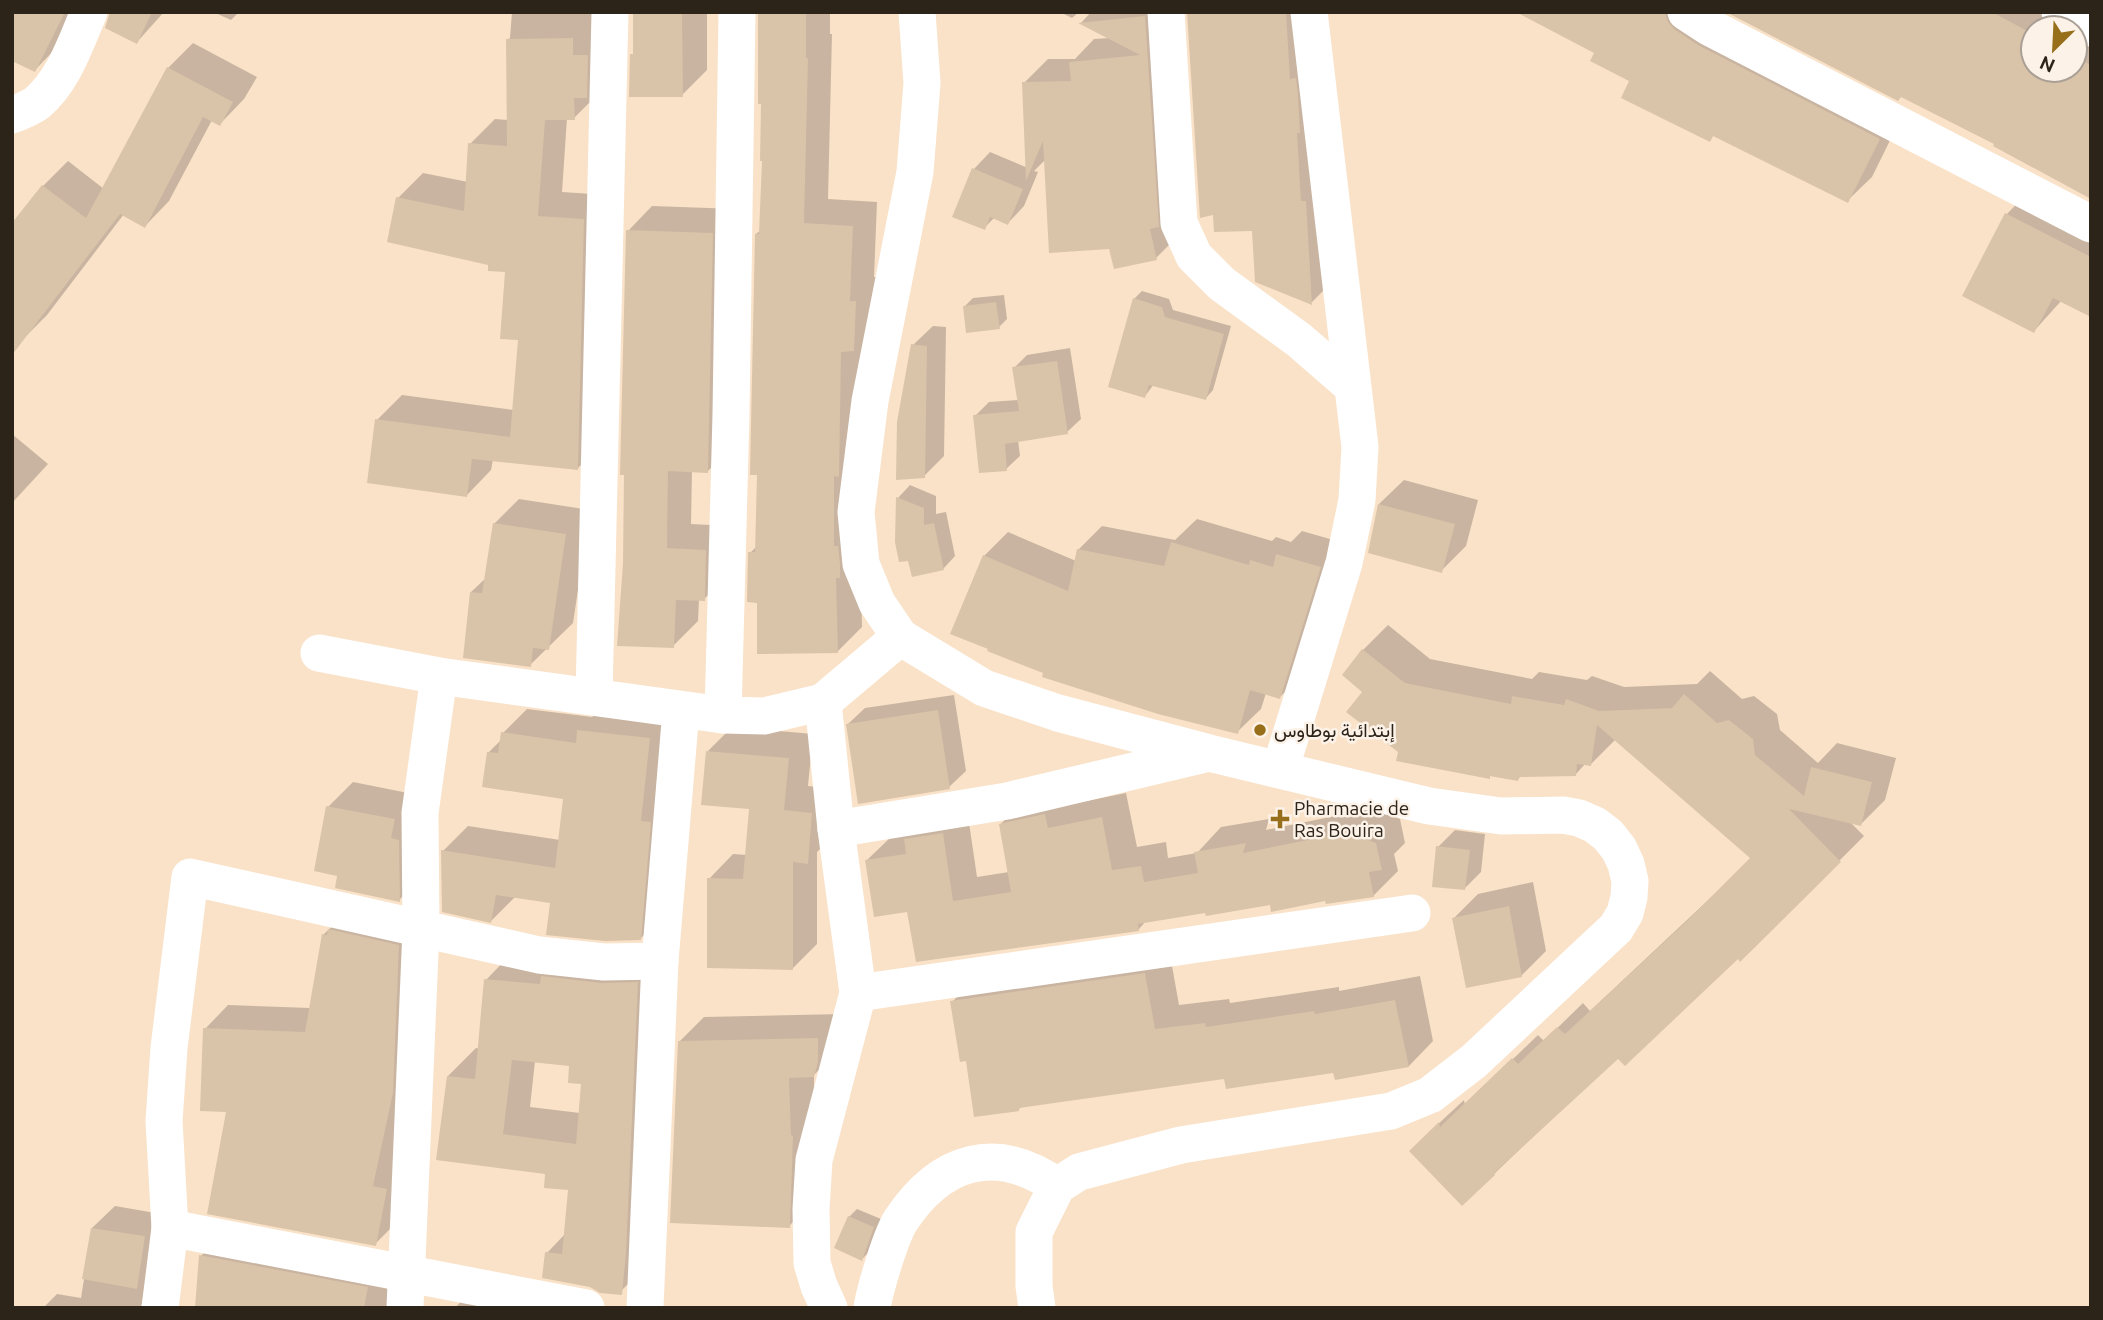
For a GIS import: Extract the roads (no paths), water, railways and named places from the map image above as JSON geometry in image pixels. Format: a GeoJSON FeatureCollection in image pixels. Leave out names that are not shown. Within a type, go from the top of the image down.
{"type":"FeatureCollection","features":[{"type":"Feature","properties":{"kind":"street"},"geometry":{"type":"LineString","coordinates":[[12,116],[35,104],[50,89],[64,69],[89,12]]}},
{"type":"Feature","properties":{"kind":"street"},"geometry":{"type":"LineString","coordinates":[[594,696],[610,12]]}},
{"type":"Feature","properties":{"kind":"street"},"geometry":{"type":"LineString","coordinates":[[723,715],[737,12]]}},
{"type":"Feature","properties":{"kind":"street"},"geometry":{"type":"LineString","coordinates":[[872,1308],[874,1293],[900,1222],[936,1180],[973,1163],[1181,1145],[1391,1111],[1430,1095],[1474,1061],[1616,928],[1625,913],[1630,881],[1626,863],[1608,835],[1579,818],[1563,815],[1501,816],[1429,806],[1058,713],[984,688],[900,637],[877,603],[862,564],[856,512],[870,401],[915,172],[922,83],[917,12]]}},
{"type":"Feature","properties":{"kind":"street"},"geometry":{"type":"LineString","coordinates":[[1166,12],[1179,223],[1194,257],[1222,284],[1299,340],[1352,386]]}},
{"type":"Feature","properties":{"kind":"street"},"geometry":{"type":"LineString","coordinates":[[1280,769],[1345,563],[1357,500],[1360,447],[1309,12]]}},
{"type":"Feature","properties":{"kind":"street"},"geometry":{"type":"LineString","coordinates":[[2060,12],[2091,28]]}},
{"type":"Feature","properties":{"kind":"street"},"geometry":{"type":"LineString","coordinates":[[1704,17],[2091,224]]}},
{"type":"Feature","properties":{"kind":"street"},"geometry":{"type":"LineString","coordinates":[[319,653],[439,676],[681,710],[764,716],[822,702],[900,637]]}},
{"type":"Feature","properties":{"kind":"street"},"geometry":{"type":"LineString","coordinates":[[406,1291],[421,929],[420,813],[439,676]]}},
{"type":"Feature","properties":{"kind":"street"},"geometry":{"type":"LineString","coordinates":[[822,702],[858,993],[814,1160],[812,1263],[829,1308]]}},
{"type":"Feature","properties":{"kind":"street"},"geometry":{"type":"LineString","coordinates":[[645,1308],[660,961],[681,710]]}},
{"type":"Feature","properties":{"kind":"street"},"geometry":{"type":"LineString","coordinates":[[836,829],[1007,801],[1209,753]]}},
{"type":"Feature","properties":{"kind":"street"},"geometry":{"type":"LineString","coordinates":[[160,1308],[170,1228],[164,1121],[169,1048],[190,877],[539,955],[604,962],[660,961]]}},
{"type":"Feature","properties":{"kind":"street"},"geometry":{"type":"LineString","coordinates":[[858,993],[1412,913]]}},
{"type":"Feature","properties":{"kind":"street"},"geometry":{"type":"LineString","coordinates":[[1037,1308],[1034,1286],[1034,1233],[1057,1186],[1079,1172],[1181,1145]]}},
{"type":"Feature","properties":{"kind":"street"},"geometry":{"type":"LineString","coordinates":[[1000,1161],[1027,1169],[1057,1186]]}},
{"type":"Feature","properties":{"kind":"street"},"geometry":{"type":"LineString","coordinates":[[170,1228],[406,1291],[586,1308]]}},
{"type":"Feature","properties":{"kind":"place","name":"إبتدائية بوطاوس"},"geometry":{"type":"Point","coordinates":[1260,730]}},
{"type":"Feature","properties":{"kind":"place","name":"Pharmacie de Ras Bouira"},"geometry":{"type":"Point","coordinates":[1280,819]}}]}
